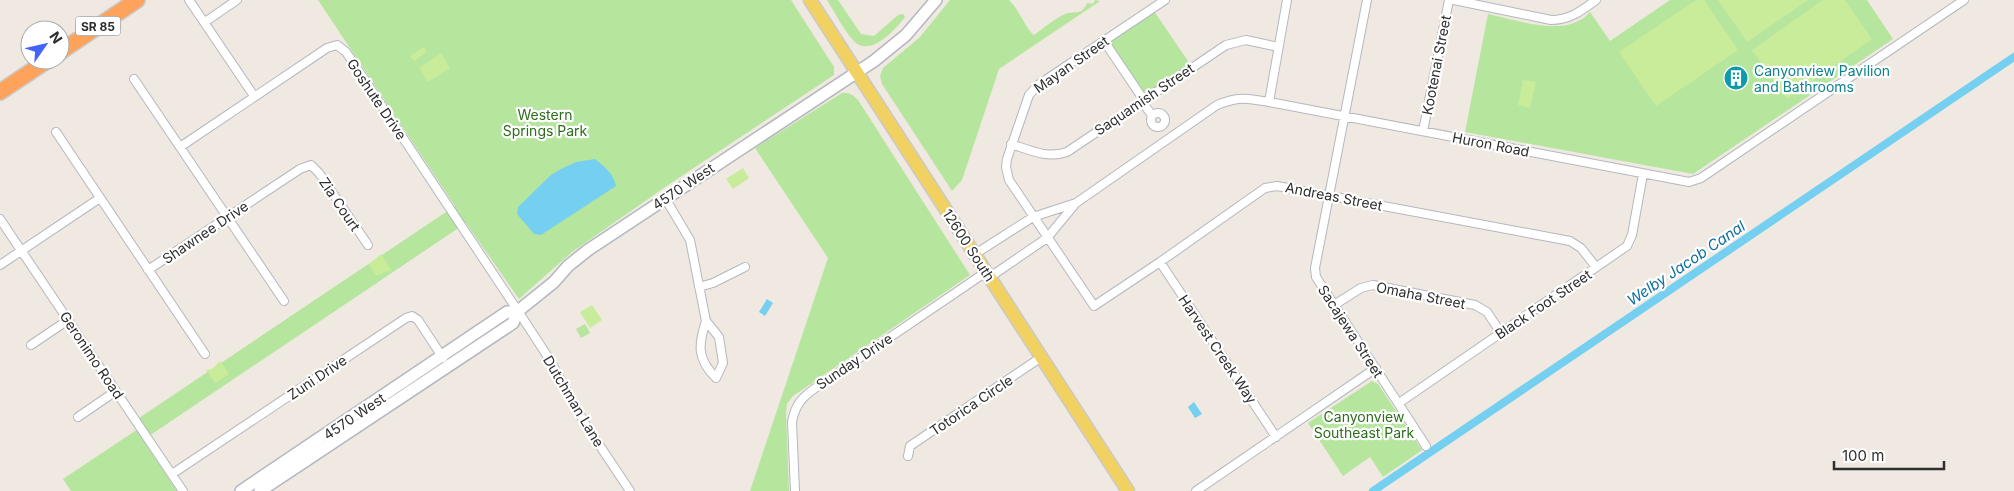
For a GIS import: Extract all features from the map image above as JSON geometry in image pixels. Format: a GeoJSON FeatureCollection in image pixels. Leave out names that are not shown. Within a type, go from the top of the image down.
{"type":"FeatureCollection","features":[{"type":"Feature","properties":{"kind":"highway","name":"SR 85"},"geometry":{"type":"LineString","coordinates":[[70,45],[137,0]]}},
{"type":"Feature","properties":{"kind":"highway"},"geometry":{"type":"LineString","coordinates":[[0,92],[33,70]]}},
{"type":"Feature","properties":{"kind":"main road","name":"12600 South"},"geometry":{"type":"LineString","coordinates":[[810,0],[988,274],[1040,358],[1128,491]]}},
{"type":"Feature","properties":{"kind":"main road","name":"4570 West"},"geometry":{"type":"LineString","coordinates":[[260,491],[514,323],[518,311],[554,282],[568,266],[588,250],[874,61],[906,35],[936,0]]}},
{"type":"Feature","properties":{"kind":"main road","name":"4570 West"},"geometry":{"type":"LineString","coordinates":[[241,491],[507,312],[518,311]]}},
{"type":"Feature","properties":{"kind":"street"},"geometry":{"type":"LineString","coordinates":[[190,0],[254,96]]}},
{"type":"Feature","properties":{"kind":"street"},"geometry":{"type":"LineString","coordinates":[[204,22],[237,0]]}},
{"type":"Feature","properties":{"kind":"street","name":"Mayan Street"},"geometry":{"type":"LineString","coordinates":[[1094,306],[1047,238],[1007,174],[1007,159],[1029,95],[1038,85],[1164,0]]}},
{"type":"Feature","properties":{"kind":"street"},"geometry":{"type":"LineString","coordinates":[[1269,102],[1287,0]]}},
{"type":"Feature","properties":{"kind":"street","name":"Sacajewa Street"},"geometry":{"type":"LineString","coordinates":[[1366,0],[1315,268],[1316,277],[1426,446]]}},
{"type":"Feature","properties":{"kind":"street","name":"Kootenai Street"},"geometry":{"type":"LineString","coordinates":[[1423,131],[1449,0]]}},
{"type":"Feature","properties":{"kind":"street"},"geometry":{"type":"LineString","coordinates":[[1454,0],[1551,20],[1563,20],[1575,16],[1596,0]]}},
{"type":"Feature","properties":{"kind":"street","name":"Huron Road"},"geometry":{"type":"LineString","coordinates":[[988,274],[1047,238],[1076,203],[1217,105],[1232,98],[1247,98],[1269,102],[1690,182],[1701,178],[1964,0]]}},
{"type":"Feature","properties":{"kind":"street","name":"Saquamish Street"},"geometry":{"type":"LineString","coordinates":[[1012,144],[1048,155],[1058,155],[1066,152],[1226,44],[1246,40],[1278,47]]}},
{"type":"Feature","properties":{"kind":"street"},"geometry":{"type":"LineString","coordinates":[[1104,41],[1144,99],[1149,102],[1154,114],[1150,120],[1152,125],[1156,127],[1161,126],[1170,138]]}},
{"type":"Feature","properties":{"kind":"street","name":"Goshute Drive"},"geometry":{"type":"LineString","coordinates":[[180,147],[327,48],[337,45],[346,52],[518,311]]}},
{"type":"Feature","properties":{"kind":"street"},"geometry":{"type":"LineString","coordinates":[[134,78],[284,301]]}},
{"type":"Feature","properties":{"kind":"street","name":"Shawnee Drive"},"geometry":{"type":"LineString","coordinates":[[56,132],[148,270],[300,169],[311,165]]}},
{"type":"Feature","properties":{"kind":"street","name":"Zia Court"},"geometry":{"type":"LineString","coordinates":[[311,165],[319,172],[368,245]]}},
{"type":"Feature","properties":{"kind":"street","name":"Black Foot Street"},"geometry":{"type":"LineString","coordinates":[[1399,403],[1627,246],[1632,235],[1643,174]]}},
{"type":"Feature","properties":{"kind":"street","name":"Andreas Street"},"geometry":{"type":"LineString","coordinates":[[1094,306],[1265,188],[1277,186],[1570,241],[1581,248],[1596,267]]}},
{"type":"Feature","properties":{"kind":"street"},"geometry":{"type":"LineString","coordinates":[[0,265],[100,198]]}},
{"type":"Feature","properties":{"kind":"street"},"geometry":{"type":"LineString","coordinates":[[665,198],[690,240],[706,320],[719,337],[724,363],[716,378],[705,367],[700,340],[706,320]]}},
{"type":"Feature","properties":{"kind":"street","name":"Huron Road"},"geometry":{"type":"LineString","coordinates":[[975,254],[1033,216],[1076,203]]}},
{"type":"Feature","properties":{"kind":"street","name":"Geronimo Road"},"geometry":{"type":"LineString","coordinates":[[0,219],[183,491]]}},
{"type":"Feature","properties":{"kind":"street","name":"Harvest Creek Way"},"geometry":{"type":"LineString","coordinates":[[1160,262],[1276,437]]}},
{"type":"Feature","properties":{"kind":"street"},"geometry":{"type":"LineString","coordinates":[[699,287],[713,284],[745,267]]}},
{"type":"Feature","properties":{"kind":"street"},"geometry":{"type":"LineString","coordinates":[[148,270],[205,354]]}},
{"type":"Feature","properties":{"kind":"street","name":"Sunday Drive"},"geometry":{"type":"LineString","coordinates":[[794,491],[792,422],[798,403],[814,389],[988,274]]}},
{"type":"Feature","properties":{"kind":"street","name":"Omaha Street"},"geometry":{"type":"LineString","coordinates":[[1334,305],[1360,288],[1373,285],[1475,305],[1486,312],[1501,333]]}},
{"type":"Feature","properties":{"kind":"street","name":"Dutchman Lane"},"geometry":{"type":"LineString","coordinates":[[518,311],[548,357],[584,422],[630,491]]}},
{"type":"Feature","properties":{"kind":"street","name":"Zuni Drive"},"geometry":{"type":"LineString","coordinates":[[172,474],[406,318],[412,316],[418,320],[448,366]]}},
{"type":"Feature","properties":{"kind":"street"},"geometry":{"type":"LineString","coordinates":[[31,346],[68,320]]}},
{"type":"Feature","properties":{"kind":"street","name":"Totorica Circle"},"geometry":{"type":"LineString","coordinates":[[908,456],[910,446],[1040,358]]}},
{"type":"Feature","properties":{"kind":"street"},"geometry":{"type":"LineString","coordinates":[[1196,491],[1376,368]]}},
{"type":"Feature","properties":{"kind":"street"},"geometry":{"type":"LineString","coordinates":[[78,416],[116,391]]}},
{"type":"Feature","properties":{"kind":"green space","name":"Western Springs Park"},"geometry":{"type":"Polygon","coordinates":[[[318,0],[791,0],[834,67],[834,75],[671,183],[572,252],[519,299],[466,223],[143,440],[177,491],[71,491],[63,479],[144,425],[139,418],[455,206],[318,0]]]}},
{"type":"Feature","properties":{"kind":"green space"},"geometry":{"type":"Polygon","coordinates":[[[827,0],[838,0],[861,34],[874,36],[898,15],[903,14],[905,17],[883,40],[868,46],[861,46],[848,34],[827,0]]]}},
{"type":"Feature","properties":{"kind":"green space"},"geometry":{"type":"Polygon","coordinates":[[[950,0],[1009,0],[1034,35],[1061,16],[1080,12],[1087,3],[1093,4],[1095,0],[1100,1],[999,69],[962,180],[952,191],[882,84],[880,76],[883,68],[920,37],[950,0]]]}},
{"type":"Feature","properties":{"kind":"green space"},"geometry":{"type":"Polygon","coordinates":[[[1670,0],[1867,0],[1893,39],[1693,174],[1465,132],[1488,14],[1527,23],[1556,26],[1569,25],[1580,20],[1590,12],[1610,41],[1670,0]]]}},
{"type":"Feature","properties":{"kind":"green space"},"geometry":{"type":"Polygon","coordinates":[[[1696,0],[1704,0],[1738,50],[1656,106],[1619,52],[1696,0]]]}},
{"type":"Feature","properties":{"kind":"green space"},"geometry":{"type":"Polygon","coordinates":[[[1718,0],[1808,0],[1747,42],[1718,0]]]}},
{"type":"Feature","properties":{"kind":"green space"},"geometry":{"type":"Polygon","coordinates":[[[1823,0],[1845,0],[1872,39],[1787,99],[1752,50],[1823,0]]]}},
{"type":"Feature","properties":{"kind":"green space"},"geometry":{"type":"Polygon","coordinates":[[[1154,11],[1190,64],[1148,92],[1142,92],[1111,45],[1112,40],[1154,11]]]}},
{"type":"Feature","properties":{"kind":"green space"},"geometry":{"type":"Polygon","coordinates":[[[424,47],[427,52],[414,61],[410,56],[424,47]]]}},
{"type":"Feature","properties":{"kind":"green space"},"geometry":{"type":"Polygon","coordinates":[[[441,53],[450,68],[428,82],[419,68],[441,53]]]}},
{"type":"Feature","properties":{"kind":"green space"},"geometry":{"type":"Polygon","coordinates":[[[1523,80],[1536,82],[1530,108],[1518,105],[1523,80]]]}},
{"type":"Feature","properties":{"kind":"green space"},"geometry":{"type":"Polygon","coordinates":[[[842,93],[851,94],[858,100],[970,275],[793,396],[787,404],[786,413],[789,491],[750,491],[828,258],[755,148],[842,93]]]}},
{"type":"Feature","properties":{"kind":"green space"},"geometry":{"type":"Polygon","coordinates":[[[743,168],[749,178],[733,189],[726,179],[743,168]]]}},
{"type":"Feature","properties":{"kind":"green space"},"geometry":{"type":"Polygon","coordinates":[[[381,254],[391,270],[376,276],[369,264],[381,254]]]}},
{"type":"Feature","properties":{"kind":"green space"},"geometry":{"type":"Polygon","coordinates":[[[592,305],[602,320],[590,328],[580,312],[592,305]]]}},
{"type":"Feature","properties":{"kind":"green space"},"geometry":{"type":"Polygon","coordinates":[[[585,324],[590,333],[581,338],[576,329],[585,324]]]}},
{"type":"Feature","properties":{"kind":"green space"},"geometry":{"type":"Polygon","coordinates":[[[220,361],[229,374],[215,383],[206,370],[212,369],[220,361]]]}},
{"type":"Feature","properties":{"kind":"green space","name":"Canyonview Southeast Park"},"geometry":{"type":"Polygon","coordinates":[[[1372,381],[1378,384],[1422,450],[1383,477],[1370,457],[1343,476],[1308,423],[1372,381]]]}},
{"type":"Feature","properties":{"kind":"water"},"geometry":{"type":"Polygon","coordinates":[[[595,159],[611,174],[616,186],[541,235],[534,234],[517,214],[518,207],[551,175],[576,162],[595,159]]]}},
{"type":"Feature","properties":{"kind":"water"},"geometry":{"type":"Polygon","coordinates":[[[767,299],[773,303],[765,316],[759,312],[767,299]]]}},
{"type":"Feature","properties":{"kind":"water"},"geometry":{"type":"Polygon","coordinates":[[[1194,402],[1202,414],[1195,418],[1188,407],[1194,402]]]}},
{"type":"Feature","properties":{"kind":"waterway","name":"Welby Jacob Canal"},"geometry":{"type":"LineString","coordinates":[[1373,491],[2014,57]]}},
{"type":"Feature","properties":{"kind":"place","name":"Canyonview Pavilion and Bathrooms"},"geometry":{"type":"Point","coordinates":[1736,78]}}]}
